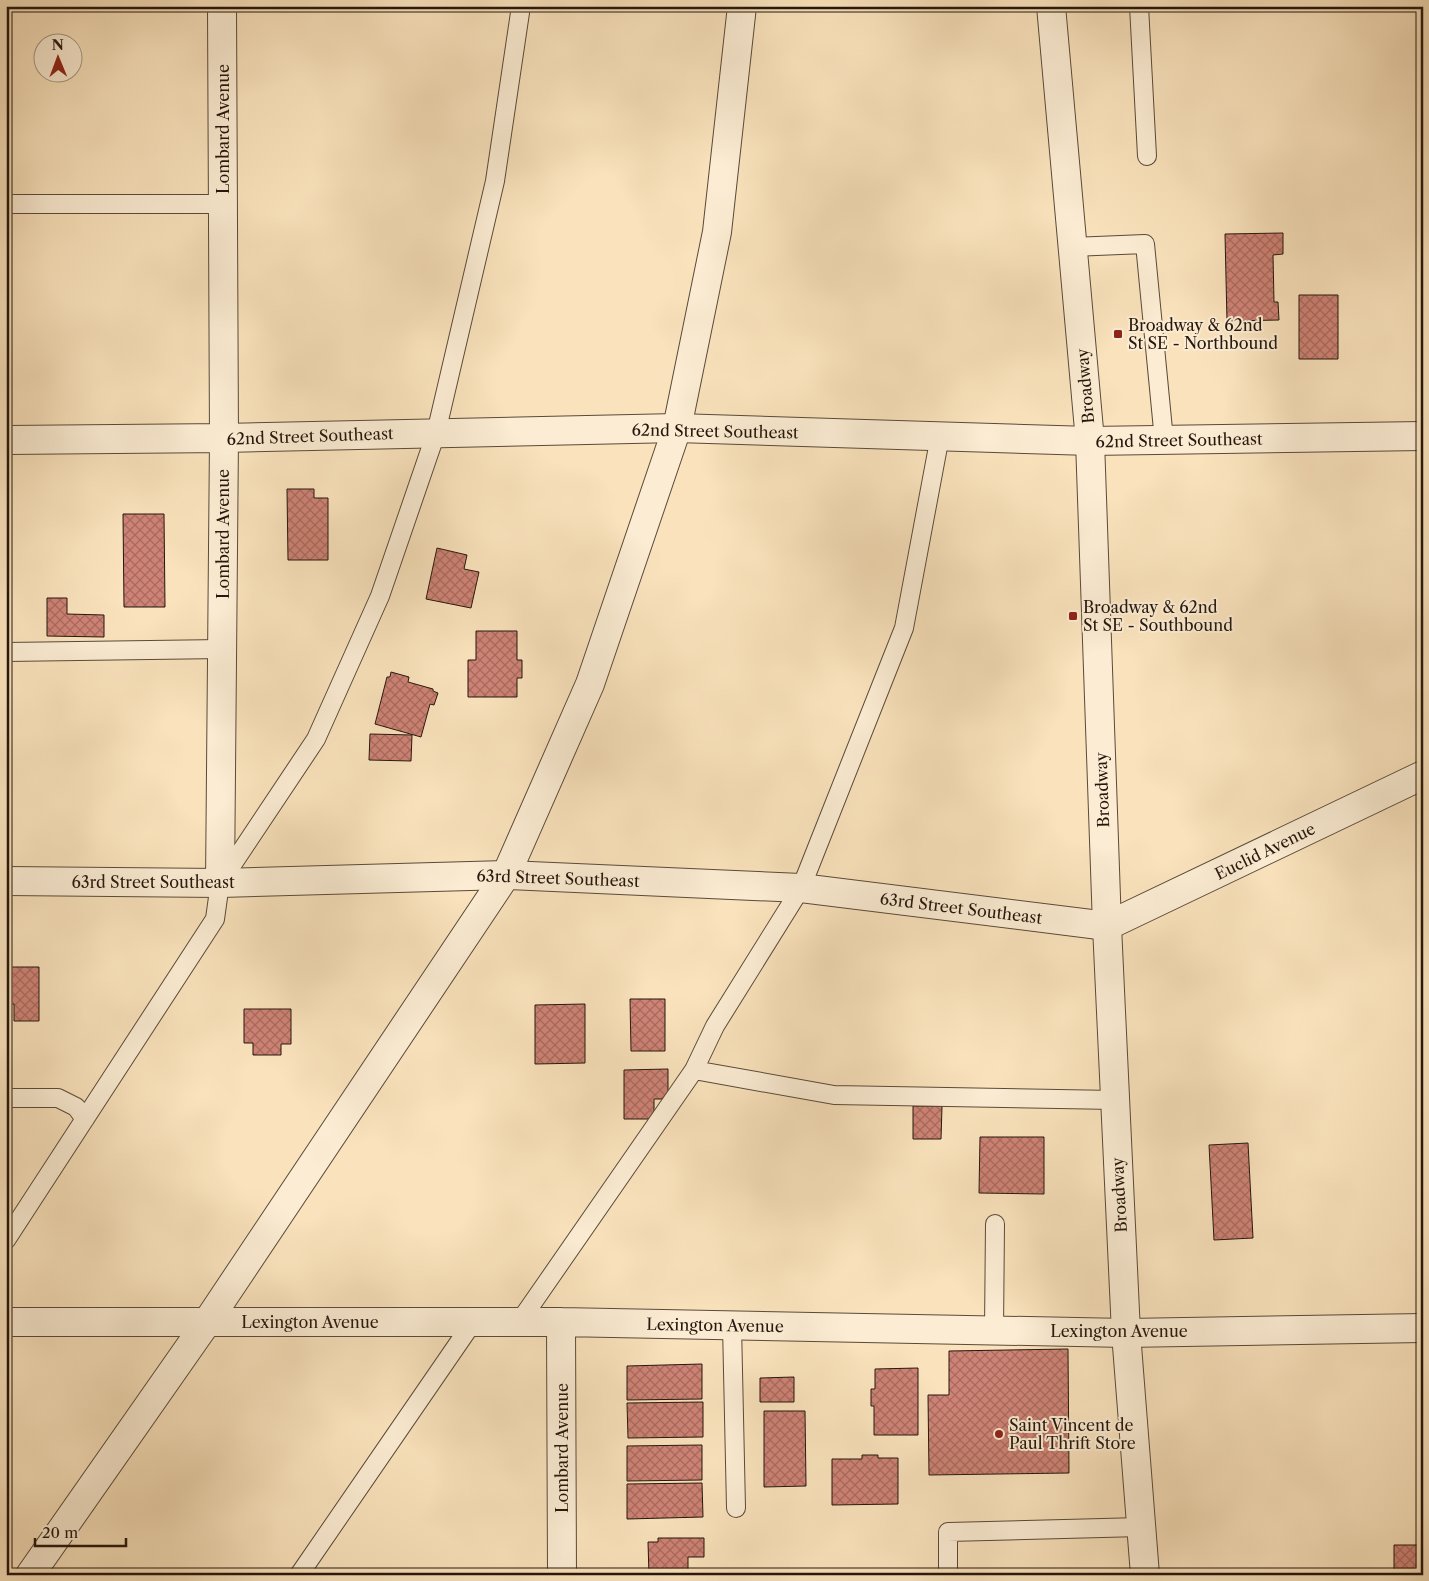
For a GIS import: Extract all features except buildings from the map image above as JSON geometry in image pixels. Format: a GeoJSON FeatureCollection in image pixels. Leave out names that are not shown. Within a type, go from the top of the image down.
{"type":"FeatureCollection","features":[{"type":"Feature","properties":{"kind":"street","name":"Lombard Avenue"},"geometry":{"type":"LineString","coordinates":[[220,883],[224,438],[222,6]]}},
{"type":"Feature","properties":{"kind":"street"},"geometry":{"type":"LineString","coordinates":[[30,1575],[207,1322],[506,874],[590,684],[677,428],[717,232],[742,6]]}},
{"type":"Feature","properties":{"kind":"street","name":"Broadway"},"geometry":{"type":"LineString","coordinates":[[1051,6],[1090,441],[1107,926],[1126,1333],[1145,1575]]}},
{"type":"Feature","properties":{"kind":"street","name":"62nd Street Southeast"},"geometry":{"type":"LineString","coordinates":[[6,440],[224,438],[677,428],[1090,441],[1423,436]]}},
{"type":"Feature","properties":{"kind":"street","name":"Euclid Avenue"},"geometry":{"type":"LineString","coordinates":[[1107,926],[1423,775]]}},
{"type":"Feature","properties":{"kind":"street","name":"63rd Street Southeast"},"geometry":{"type":"LineString","coordinates":[[6,881],[220,883],[506,874],[801,888],[1107,926]]}},
{"type":"Feature","properties":{"kind":"street","name":"Lexington Avenue"},"geometry":{"type":"LineString","coordinates":[[6,1322],[520,1321],[1126,1333],[1423,1328]]}},
{"type":"Feature","properties":{"kind":"street","name":"Lombard Avenue"},"geometry":{"type":"LineString","coordinates":[[561,1322],[562,1575]]}},
{"type":"Feature","properties":{"kind":"lane"},"geometry":{"type":"LineString","coordinates":[[6,1240],[215,919],[220,883],[316,739],[380,596],[436,433],[494,181],[520,6]]}},
{"type":"Feature","properties":{"kind":"lane"},"geometry":{"type":"LineString","coordinates":[[1139,6],[1148,156]]}},
{"type":"Feature","properties":{"kind":"lane"},"geometry":{"type":"LineString","coordinates":[[6,204],[223,204]]}},
{"type":"Feature","properties":{"kind":"lane"},"geometry":{"type":"LineString","coordinates":[[1072,247],[1145,244],[1164,440]]}},
{"type":"Feature","properties":{"kind":"lane"},"geometry":{"type":"LineString","coordinates":[[520,1321],[694,1070],[715,1026],[801,888],[904,628],[940,436]]}},
{"type":"Feature","properties":{"kind":"lane"},"geometry":{"type":"LineString","coordinates":[[6,652],[222,649]]}},
{"type":"Feature","properties":{"kind":"lane"},"geometry":{"type":"LineString","coordinates":[[694,1070],[834,1095],[1115,1100]]}},
{"type":"Feature","properties":{"kind":"lane"},"geometry":{"type":"LineString","coordinates":[[6,1098],[58,1098],[76,1107],[85,1119]]}},
{"type":"Feature","properties":{"kind":"lane"},"geometry":{"type":"LineString","coordinates":[[994,1330],[995,1224]]}},
{"type":"Feature","properties":{"kind":"lane"},"geometry":{"type":"LineString","coordinates":[[299,1575],[473,1322]]}},
{"type":"Feature","properties":{"kind":"lane"},"geometry":{"type":"LineString","coordinates":[[732,1325],[736,1508]]}},
{"type":"Feature","properties":{"kind":"lane"},"geometry":{"type":"LineString","coordinates":[[948,1575],[948,1532],[1141,1527]]}},
{"type":"Feature","properties":{"kind":"place","name":"Broadway & 62nd St SE - Northbound"},"geometry":{"type":"Point","coordinates":[1118,334]}},
{"type":"Feature","properties":{"kind":"place","name":"Broadway & 62nd St SE - Southbound"},"geometry":{"type":"Point","coordinates":[1073,616]}},
{"type":"Feature","properties":{"kind":"place","name":"Saint Vincent de Paul Thrift Store"},"geometry":{"type":"Point","coordinates":[999,1434]}}]}
